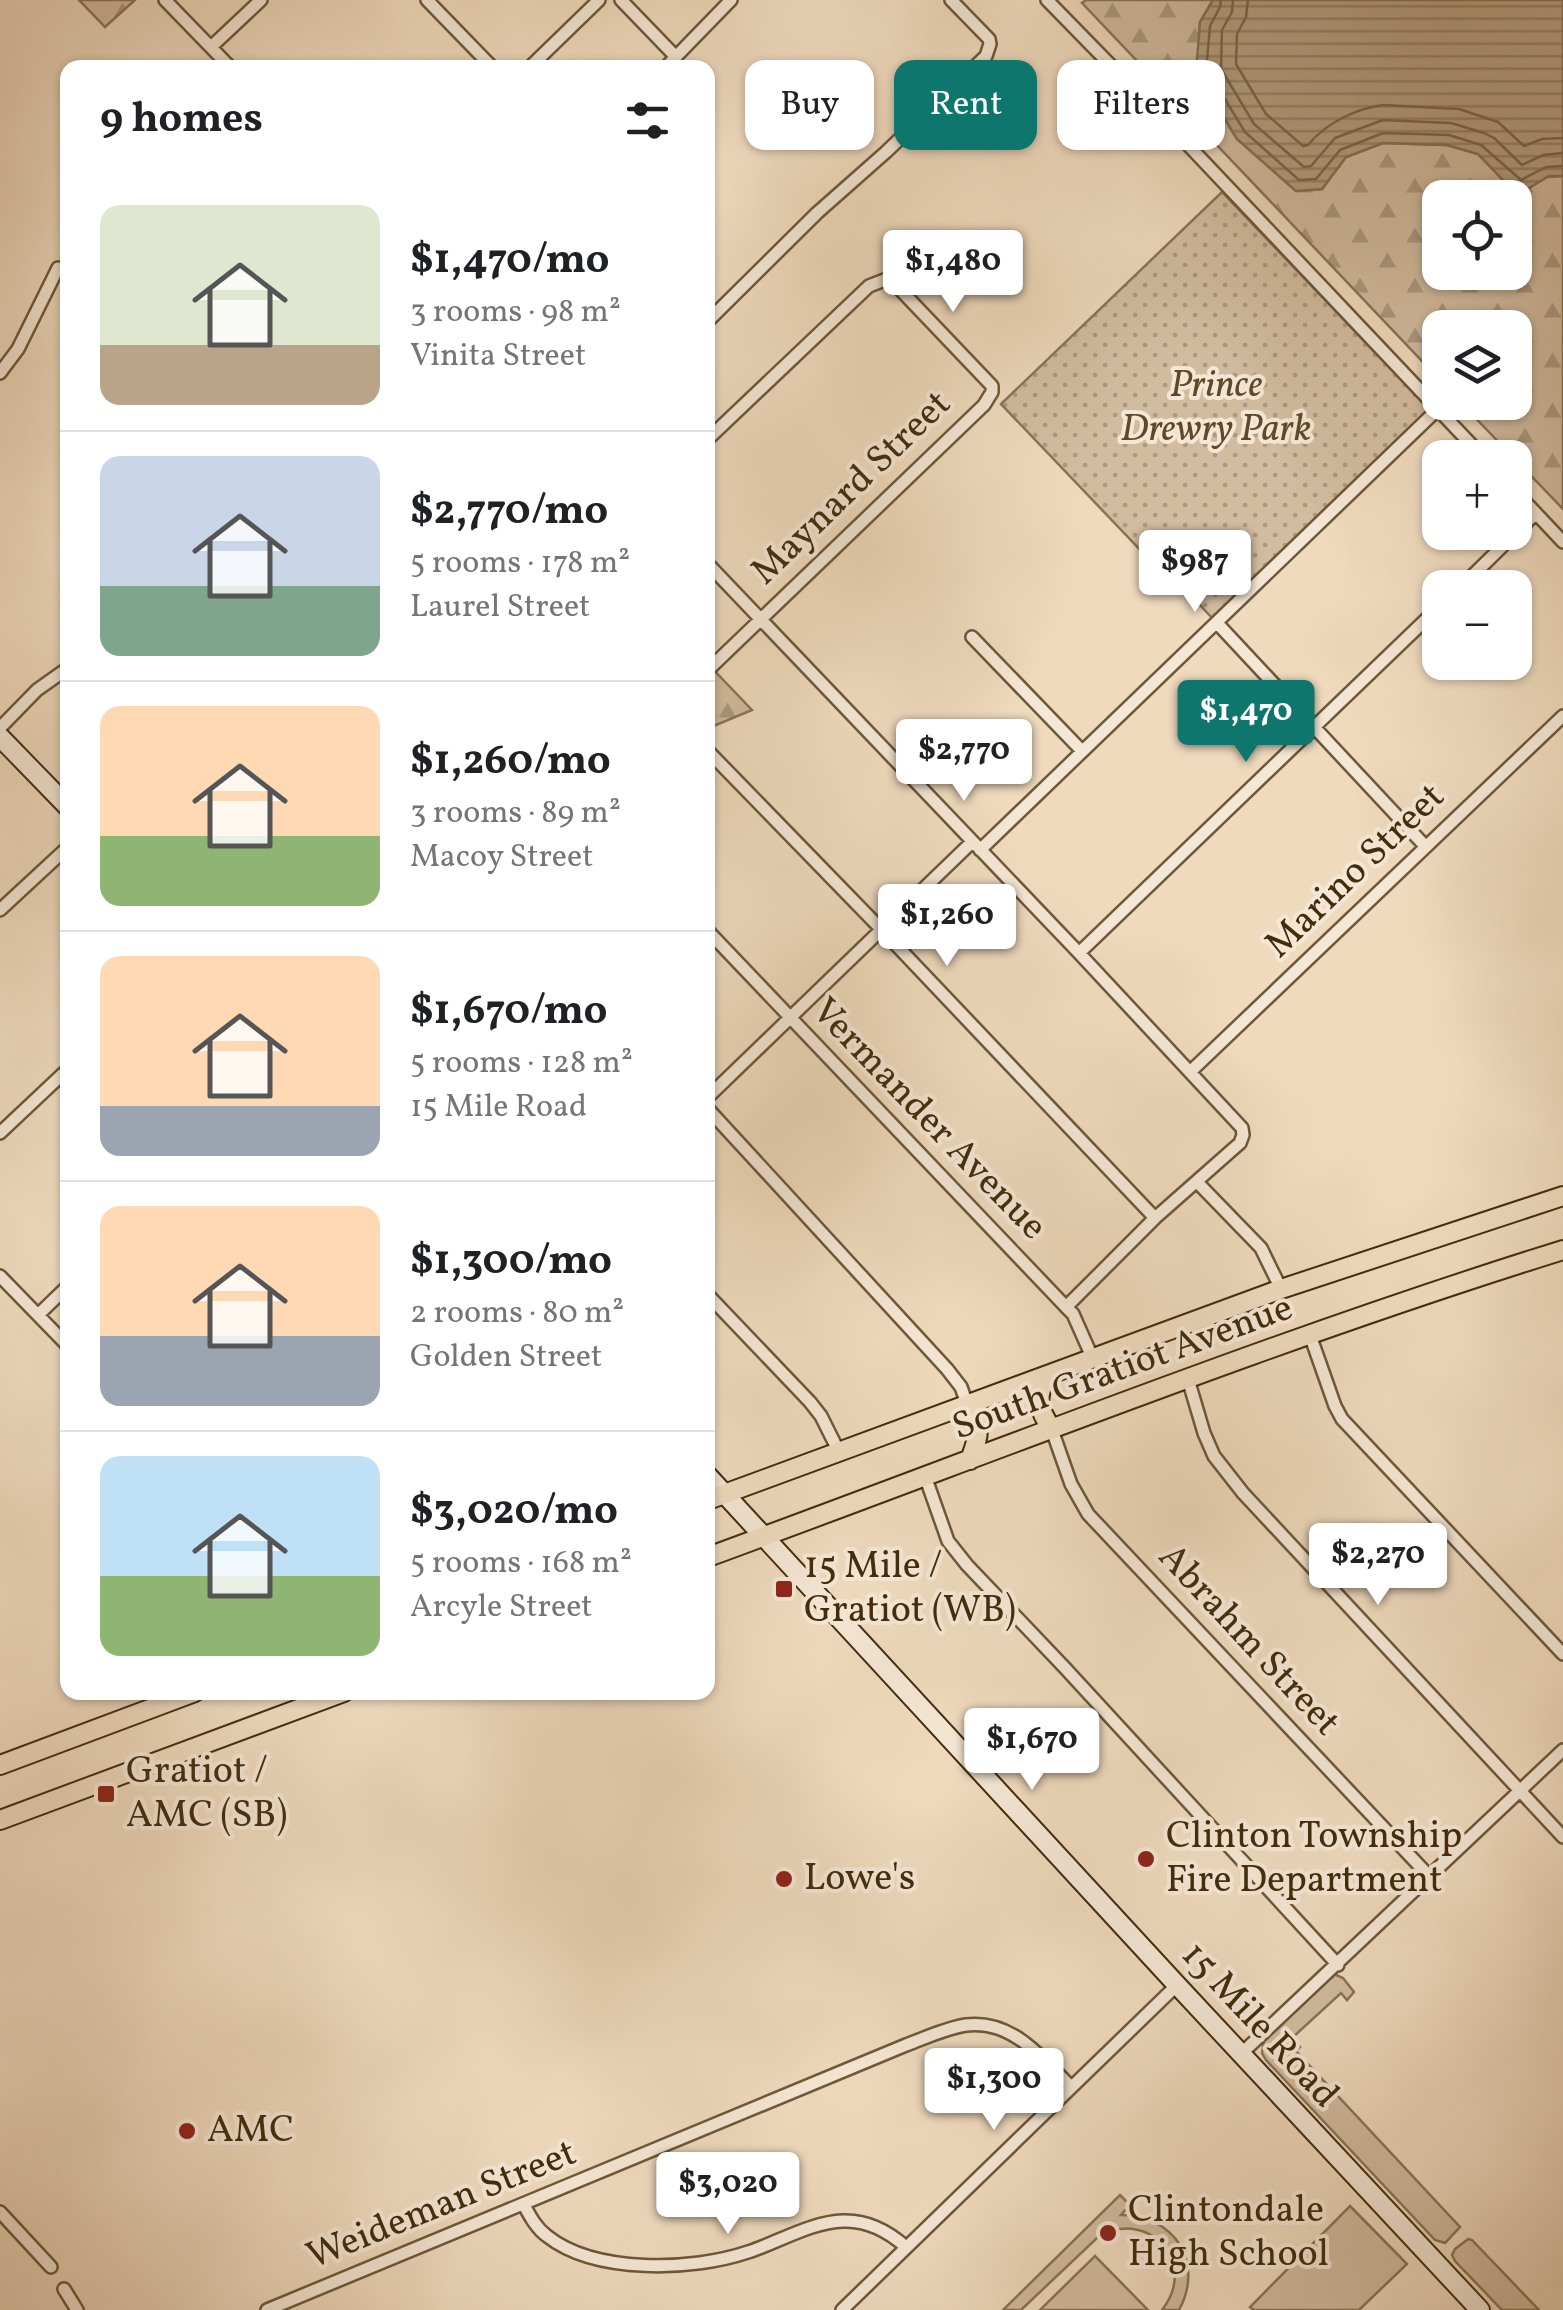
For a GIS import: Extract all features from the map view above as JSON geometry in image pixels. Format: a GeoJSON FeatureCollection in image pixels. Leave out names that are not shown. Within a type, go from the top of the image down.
{"type":"FeatureCollection","features":[{"type":"Feature","properties":{"kind":"main road"},"geometry":{"type":"LineString","coordinates":[[0,736],[60,799]]}},
{"type":"Feature","properties":{"kind":"main road","name":"South Gratiot Avenue"},"geometry":{"type":"LineString","coordinates":[[716,1497],[1282,1289],[1563,1196]]}},
{"type":"Feature","properties":{"kind":"main road","name":"South Gratiot Avenue"},"geometry":{"type":"LineString","coordinates":[[715,1554],[1310,1334],[1563,1250]]}},
{"type":"Feature","properties":{"kind":"main road"},"geometry":{"type":"LineString","coordinates":[[1046,1376],[1038,1401],[1052,1430]]}},
{"type":"Feature","properties":{"kind":"main road"},"geometry":{"type":"LineString","coordinates":[[967,1404],[979,1430],[970,1460]]}},
{"type":"Feature","properties":{"kind":"main road","name":"15 Mile Road"},"geometry":{"type":"LineString","coordinates":[[716,1497],[764,1536],[1176,1986],[1480,2310]]}},
{"type":"Feature","properties":{"kind":"main road"},"geometry":{"type":"LineString","coordinates":[[0,1765],[174,1700]]}},
{"type":"Feature","properties":{"kind":"main road"},"geometry":{"type":"LineString","coordinates":[[284,1715],[289,1700]]}},
{"type":"Feature","properties":{"kind":"main road"},"geometry":{"type":"LineString","coordinates":[[3,1814],[323,1700]]}},
{"type":"Feature","properties":{"kind":"street"},"geometry":{"type":"LineString","coordinates":[[165,0],[223,60]]}},
{"type":"Feature","properties":{"kind":"street"},"geometry":{"type":"LineString","coordinates":[[211,47],[261,0]]}},
{"type":"Feature","properties":{"kind":"street"},"geometry":{"type":"LineString","coordinates":[[428,0],[485,60]]}},
{"type":"Feature","properties":{"kind":"street"},"geometry":{"type":"LineString","coordinates":[[536,60],[599,0]]}},
{"type":"Feature","properties":{"kind":"street"},"geometry":{"type":"LineString","coordinates":[[621,0],[676,57]]}},
{"type":"Feature","properties":{"kind":"street"},"geometry":{"type":"LineString","coordinates":[[673,60],[731,0]]}},
{"type":"Feature","properties":{"kind":"street"},"geometry":{"type":"LineString","coordinates":[[715,314],[986,56],[989,39],[952,0]]}},
{"type":"Feature","properties":{"kind":"street"},"geometry":{"type":"LineString","coordinates":[[1048,0],[1422,393]]}},
{"type":"Feature","properties":{"kind":"street"},"geometry":{"type":"LineString","coordinates":[[0,373],[18,349],[58,268]]}},
{"type":"Feature","properties":{"kind":"street","name":"Maynard Street"},"geometry":{"type":"LineString","coordinates":[[715,432],[870,286],[882,280],[892,281],[992,386],[984,405],[715,663]]}},
{"type":"Feature","properties":{"kind":"street"},"geometry":{"type":"LineString","coordinates":[[715,1090],[881,929],[1082,751],[1428,420]]}},
{"type":"Feature","properties":{"kind":"street"},"geometry":{"type":"LineString","coordinates":[[1448,420],[1467,440]]}},
{"type":"Feature","properties":{"kind":"street"},"geometry":{"type":"LineString","coordinates":[[1532,509],[1563,542]]}},
{"type":"Feature","properties":{"kind":"street"},"geometry":{"type":"LineString","coordinates":[[1478,570],[1536,513]]}},
{"type":"Feature","properties":{"kind":"street"},"geometry":{"type":"LineString","coordinates":[[715,572],[1242,1128],[1240,1143],[1155,1218],[1066,1307]]}},
{"type":"Feature","properties":{"kind":"street"},"geometry":{"type":"LineString","coordinates":[[1217,622],[1426,846]]}},
{"type":"Feature","properties":{"kind":"street"},"geometry":{"type":"LineString","coordinates":[[1079,953],[1422,623]]}},
{"type":"Feature","properties":{"kind":"street"},"geometry":{"type":"LineString","coordinates":[[972,637],[1082,751]]}},
{"type":"Feature","properties":{"kind":"street"},"geometry":{"type":"LineString","coordinates":[[0,728],[37,690],[60,674]]}},
{"type":"Feature","properties":{"kind":"street","name":"Marino Street"},"geometry":{"type":"LineString","coordinates":[[1190,1072],[1563,716]]}},
{"type":"Feature","properties":{"kind":"street"},"geometry":{"type":"LineString","coordinates":[[715,758],[1155,1218]]}},
{"type":"Feature","properties":{"kind":"street"},"geometry":{"type":"LineString","coordinates":[[0,910],[60,854]]}},
{"type":"Feature","properties":{"kind":"street","name":"Vermander Avenue"},"geometry":{"type":"LineString","coordinates":[[715,939],[1066,1307],[1094,1358]]}},
{"type":"Feature","properties":{"kind":"street"},"geometry":{"type":"LineString","coordinates":[[0,1132],[60,1076]]}},
{"type":"Feature","properties":{"kind":"street"},"geometry":{"type":"LineString","coordinates":[[715,1118],[947,1368],[961,1387],[967,1404]]}},
{"type":"Feature","properties":{"kind":"street"},"geometry":{"type":"LineString","coordinates":[[1198,1182],[1261,1248],[1282,1289]]}},
{"type":"Feature","properties":{"kind":"street"},"geometry":{"type":"LineString","coordinates":[[0,1276],[60,1337]]}},
{"type":"Feature","properties":{"kind":"street"},"geometry":{"type":"LineString","coordinates":[[38,1314],[60,1293]]}},
{"type":"Feature","properties":{"kind":"street"},"geometry":{"type":"LineString","coordinates":[[715,1302],[810,1402],[840,1452]]}},
{"type":"Feature","properties":{"kind":"street"},"geometry":{"type":"LineString","coordinates":[[1310,1334],[1342,1419],[1563,1654]]}},
{"type":"Feature","properties":{"kind":"street"},"geometry":{"type":"LineString","coordinates":[[1188,1379],[1214,1456],[1243,1493],[1563,1837]]}},
{"type":"Feature","properties":{"kind":"street","name":"Abrahm Street"},"geometry":{"type":"LineString","coordinates":[[1052,1430],[1088,1514],[1429,1876]]}},
{"type":"Feature","properties":{"kind":"street"},"geometry":{"type":"LineString","coordinates":[[925,1476],[948,1541],[966,1565],[1338,1965]]}},
{"type":"Feature","properties":{"kind":"street"},"geometry":{"type":"LineString","coordinates":[[1242,2053],[1563,1750]]}},
{"type":"Feature","properties":{"kind":"street"},"geometry":{"type":"LineString","coordinates":[[842,2310],[1176,1986]]}},
{"type":"Feature","properties":{"kind":"street","name":"Weideman Street"},"geometry":{"type":"LineString","coordinates":[[267,2310],[906,2046],[969,2024],[1006,2031],[1024,2040],[1071,2087]]}},
{"type":"Feature","properties":{"kind":"street"},"geometry":{"type":"LineString","coordinates":[[524,2205],[546,2235],[585,2255],[614,2262],[691,2265],[732,2258],[844,2220],[865,2223],[906,2247]]}},
{"type":"Feature","properties":{"kind":"street"},"geometry":{"type":"LineString","coordinates":[[0,2212],[51,2266]]}},
{"type":"Feature","properties":{"kind":"street"},"geometry":{"type":"LineString","coordinates":[[64,2289],[77,2310]]}},
{"type":"Feature","properties":{"kind":"green space"},"geometry":{"type":"Polygon","coordinates":[[[79,0],[135,0],[105,27],[79,0]]]}},
{"type":"Feature","properties":{"kind":"green space"},"geometry":{"type":"Polygon","coordinates":[[[1213,0],[1200,22],[1199,60],[1136,60],[1082,3],[1213,0]]]}},
{"type":"Feature","properties":{"kind":"green space"},"geometry":{"type":"Polygon","coordinates":[[[1225,119],[1237,139],[1296,191],[1322,189],[1346,157],[1383,143],[1447,145],[1478,154],[1503,180],[1563,176],[1563,509],[1532,477],[1532,440],[1497,440],[1477,420],[1532,420],[1532,310],[1422,310],[1422,361],[1222,150],[1225,150],[1225,119]]]}},
{"type":"Feature","properties":{"kind":"green space","name":"Prince Drewry Park"},"geometry":{"type":"Polygon","coordinates":[[[1222,192],[1422,402],[1422,420],[1213,619],[1171,574],[1166,577],[1001,404],[1222,192]]]}},
{"type":"Feature","properties":{"kind":"green space"},"geometry":{"type":"Polygon","coordinates":[[[715,671],[752,710],[715,725],[715,671]]]}},
{"type":"Feature","properties":{"kind":"green space"},"geometry":{"type":"Polygon","coordinates":[[[1334,1974],[1343,1978],[1354,1992],[1347,2000],[1341,1993],[1292,2038],[1300,2047],[1296,2051],[1460,2227],[1445,2243],[1435,2240],[1262,2053],[1264,2040],[1334,1974]]]}},
{"type":"Feature","properties":{"kind":"green space"},"geometry":{"type":"Polygon","coordinates":[[[1120,2195],[1130,2205],[1121,2215],[1156,2223],[1180,2244],[1188,2275],[1179,2310],[1162,2310],[1172,2292],[1175,2275],[1171,2258],[1163,2245],[1135,2229],[1098,2237],[1021,2310],[1003,2310],[1120,2195]]]}},
{"type":"Feature","properties":{"kind":"green space"},"geometry":{"type":"Polygon","coordinates":[[[1350,2206],[1407,2264],[1359,2310],[1250,2307],[1350,2206]]]}},
{"type":"Feature","properties":{"kind":"green space"},"geometry":{"type":"Polygon","coordinates":[[[1468,2239],[1539,2310],[1502,2310],[1452,2255],[1468,2239]]]}},
{"type":"Feature","properties":{"kind":"green space"},"geometry":{"type":"Polygon","coordinates":[[[1095,2256],[1148,2310],[1040,2310],[1095,2256]]]}},
{"type":"Feature","properties":{"kind":"water"},"geometry":{"type":"Polygon","coordinates":[[[1213,0],[1563,0],[1563,176],[1549,176],[1532,186],[1532,180],[1503,180],[1478,154],[1447,145],[1383,143],[1346,157],[1322,189],[1296,191],[1237,139],[1225,119],[1225,60],[1197,60],[1200,22],[1213,0]]]}},
{"type":"Feature","properties":{"kind":"place","name":"15 Mile / Gratiot (WB)"},"geometry":{"type":"Point","coordinates":[784,1589]}},
{"type":"Feature","properties":{"kind":"place","name":"Gratiot / AMC (SB)"},"geometry":{"type":"Point","coordinates":[106,1794]}},
{"type":"Feature","properties":{"kind":"place","name":"Clinton Township Fire Department"},"geometry":{"type":"Point","coordinates":[1146,1859]}},
{"type":"Feature","properties":{"kind":"place","name":"Lowe's"},"geometry":{"type":"Point","coordinates":[784,1879]}},
{"type":"Feature","properties":{"kind":"place","name":"AMC"},"geometry":{"type":"Point","coordinates":[187,2131]}},
{"type":"Feature","properties":{"kind":"place","name":"Clintondale High School"},"geometry":{"type":"Point","coordinates":[1108,2233]}}]}
